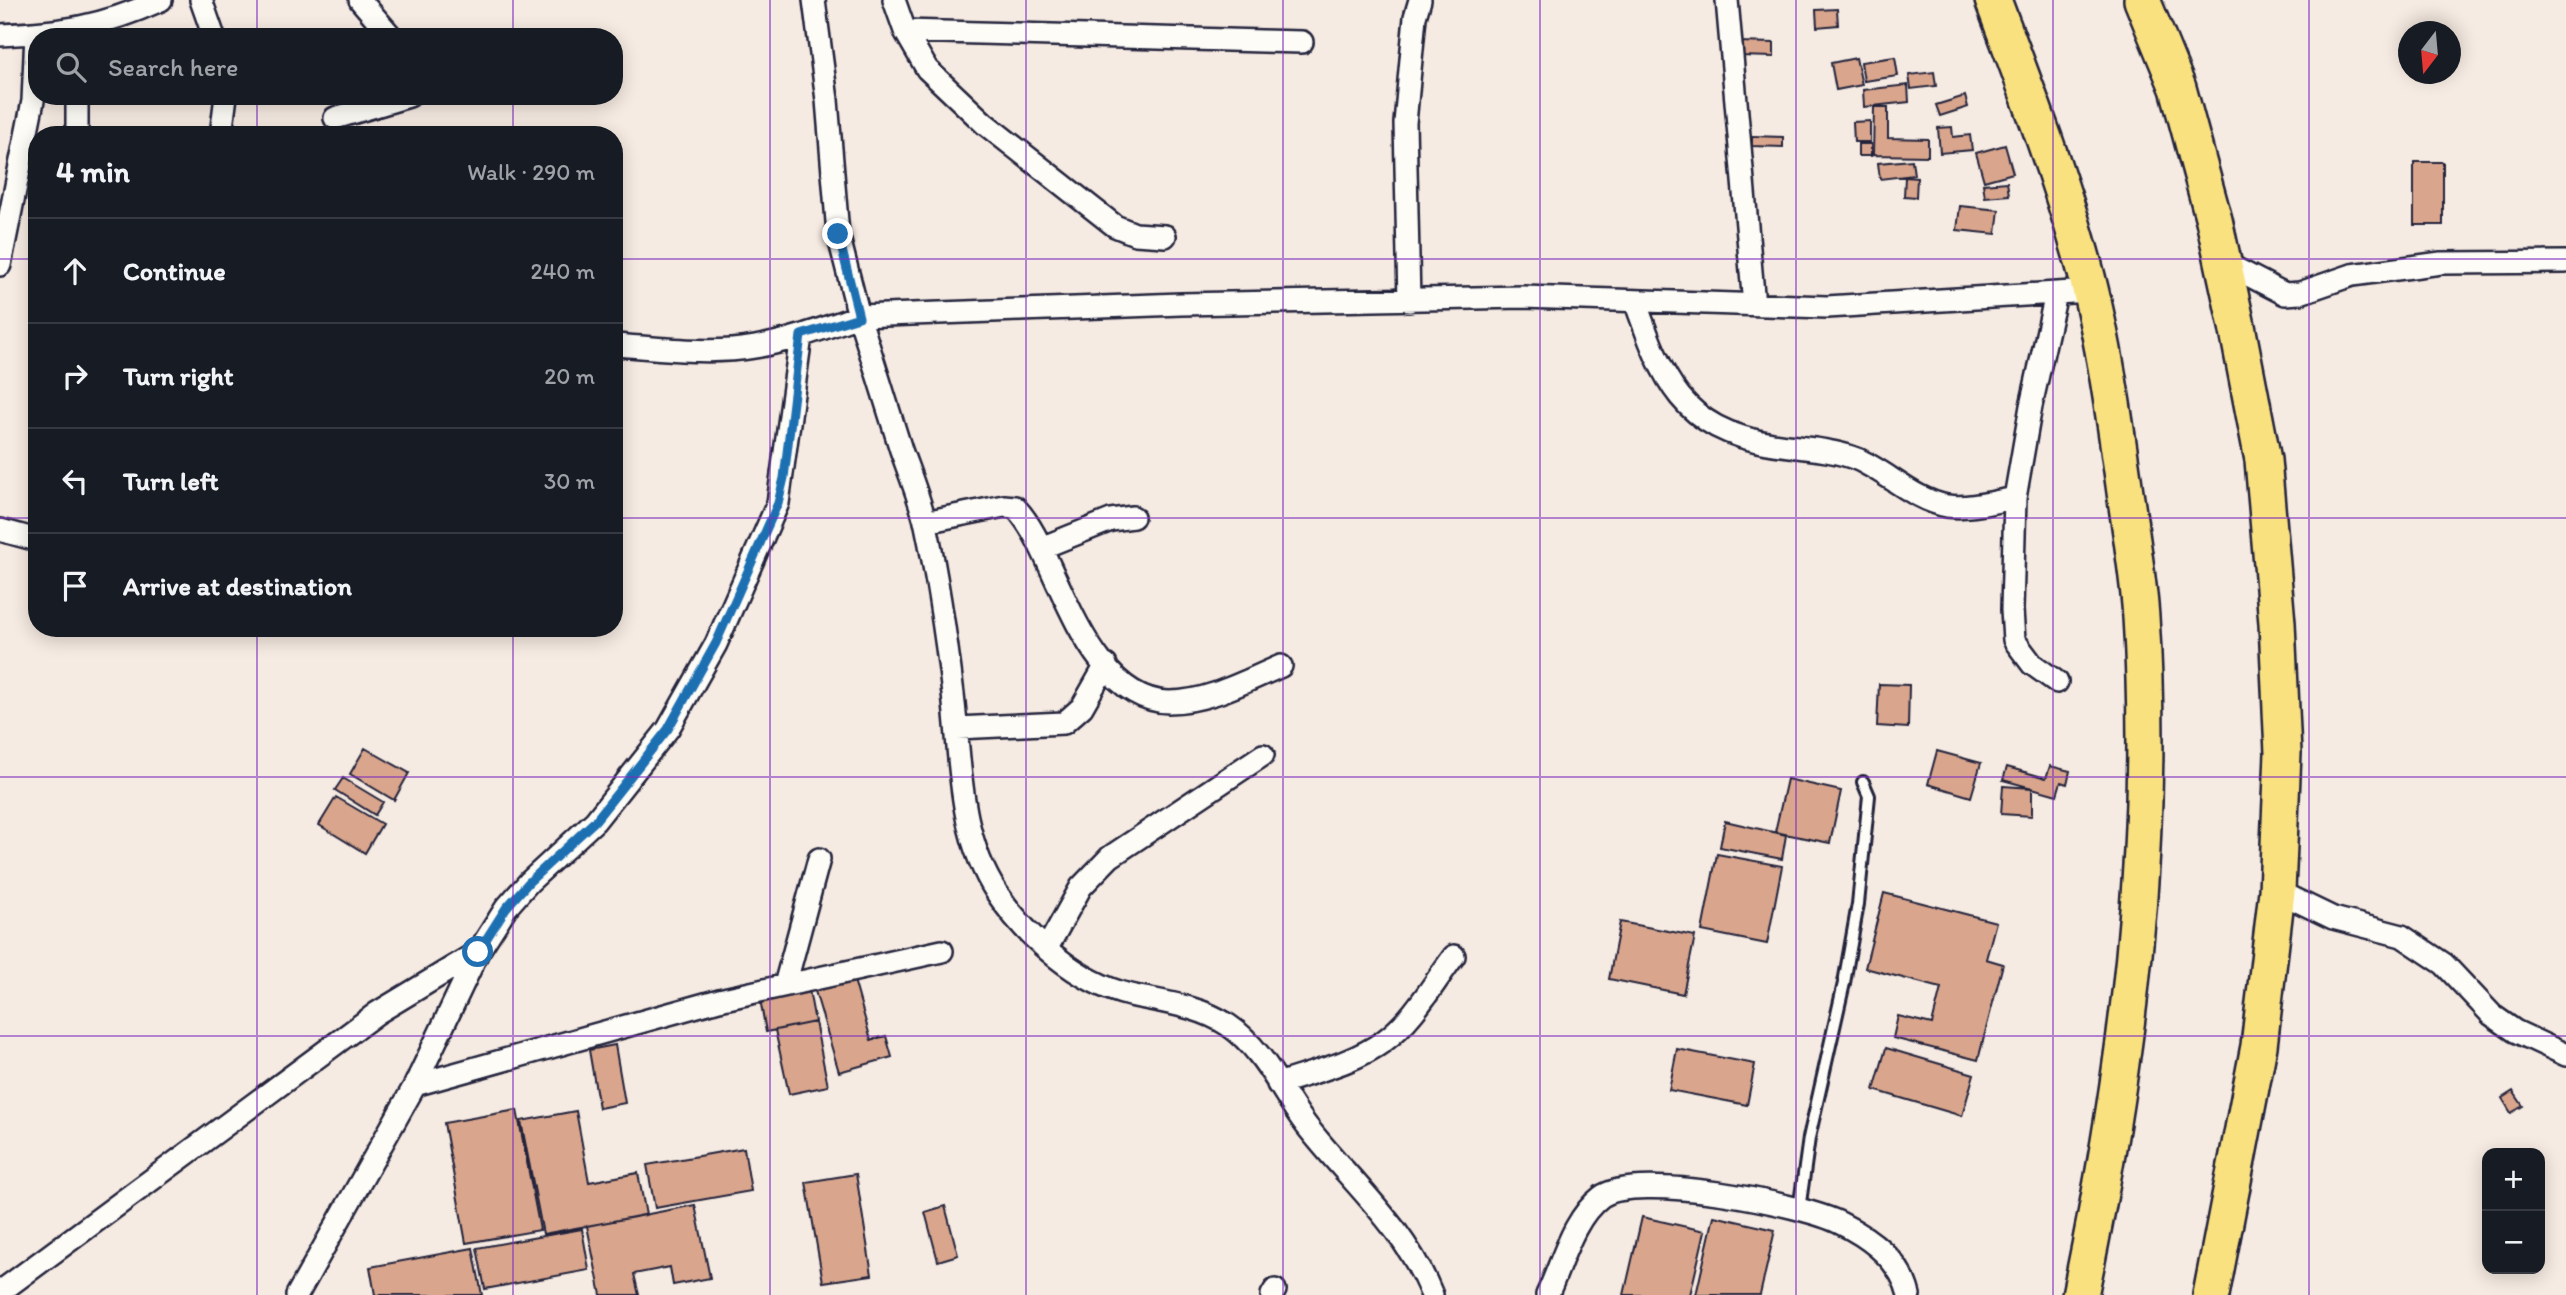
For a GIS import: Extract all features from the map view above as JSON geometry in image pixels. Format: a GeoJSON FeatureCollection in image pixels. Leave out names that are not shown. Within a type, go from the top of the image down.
{"type":"FeatureCollection","features":[{"type":"Feature","properties":{"kind":"highway"},"geometry":{"type":"LineString","coordinates":[[1993,0],[2081,253],[2072,293],[2112,400],[2141,615],[2144,864],[2124,1055],[2104,1182],[2080,1295]]}},
{"type":"Feature","properties":{"kind":"highway"},"geometry":{"type":"LineString","coordinates":[[2142,0],[2178,88],[2223,262],[2263,460],[2277,623],[2283,753],[2277,891],[2259,1046],[2211,1295]]}},
{"type":"Feature","properties":{"kind":"street"},"geometry":{"type":"LineString","coordinates":[[91,28],[161,0]]}},
{"type":"Feature","properties":{"kind":"street"},"geometry":{"type":"LineString","coordinates":[[201,0],[211,28]]}},
{"type":"Feature","properties":{"kind":"street"},"geometry":{"type":"LineString","coordinates":[[360,0],[384,28]]}},
{"type":"Feature","properties":{"kind":"street"},"geometry":{"type":"LineString","coordinates":[[814,0],[827,100],[838,234],[859,317],[925,522],[947,640],[963,798],[976,855],[1011,912],[1047,948],[1094,982],[1126,994],[1196,1010],[1227,1023],[1253,1045],[1307,1125],[1385,1215],[1419,1262],[1432,1295]]}},
{"type":"Feature","properties":{"kind":"street"},"geometry":{"type":"LineString","coordinates":[[894,0],[905,31],[927,69],[985,123],[1115,226],[1135,234],[1166,236]]}},
{"type":"Feature","properties":{"kind":"street"},"geometry":{"type":"LineString","coordinates":[[1409,301],[1405,123],[1415,18],[1420,0]]}},
{"type":"Feature","properties":{"kind":"street"},"geometry":{"type":"LineString","coordinates":[[1727,0],[1754,305]]}},
{"type":"Feature","properties":{"kind":"street"},"geometry":{"type":"LineString","coordinates":[[905,31],[1302,42]]}},
{"type":"Feature","properties":{"kind":"street"},"geometry":{"type":"LineString","coordinates":[[0,35],[28,33]]}},
{"type":"Feature","properties":{"kind":"street"},"geometry":{"type":"LineString","coordinates":[[0,265],[32,105]]}},
{"type":"Feature","properties":{"kind":"street"},"geometry":{"type":"LineString","coordinates":[[77,105],[77,126]]}},
{"type":"Feature","properties":{"kind":"street"},"geometry":{"type":"LineString","coordinates":[[222,126],[225,105]]}},
{"type":"Feature","properties":{"kind":"street"},"geometry":{"type":"LineString","coordinates":[[335,118],[379,105]]}},
{"type":"Feature","properties":{"kind":"street"},"geometry":{"type":"LineString","coordinates":[[2223,262],[2286,294],[2300,293],[2352,275],[2441,263],[2566,262]]}},
{"type":"Feature","properties":{"kind":"street"},"geometry":{"type":"LineString","coordinates":[[623,346],[671,349],[751,348],[859,317],[1181,304],[1523,297],[1827,307],[2072,293],[2031,406],[2015,498],[2012,610],[2014,640],[2032,664],[2057,682]]}},
{"type":"Feature","properties":{"kind":"street"},"geometry":{"type":"LineString","coordinates":[[1635,301],[1662,373],[1676,393],[1720,429],[1746,439],[1854,458],[1929,501],[1948,506],[2015,498]]}},
{"type":"Feature","properties":{"kind":"street"},"geometry":{"type":"LineString","coordinates":[[297,1295],[415,1085],[478,952],[506,908],[529,882],[595,821],[653,748],[668,729],[716,643],[778,503],[784,478],[801,335]]}},
{"type":"Feature","properties":{"kind":"street"},"geometry":{"type":"LineString","coordinates":[[925,522],[1004,506],[1015,507],[1041,548],[1079,628],[1126,687],[1145,698],[1168,702],[1224,691],[1281,666]]}},
{"type":"Feature","properties":{"kind":"street"},"geometry":{"type":"LineString","coordinates":[[1041,548],[1111,520],[1133,517]]}},
{"type":"Feature","properties":{"kind":"street"},"geometry":{"type":"LineString","coordinates":[[0,530],[28,538]]}},
{"type":"Feature","properties":{"kind":"street"},"geometry":{"type":"LineString","coordinates":[[957,729],[1064,723],[1082,707],[1106,665]]}},
{"type":"Feature","properties":{"kind":"street"},"geometry":{"type":"LineString","coordinates":[[1047,948],[1081,887],[1110,857],[1263,755]]}},
{"type":"Feature","properties":{"kind":"street"},"geometry":{"type":"LineString","coordinates":[[785,985],[819,859]]}},
{"type":"Feature","properties":{"kind":"street"},"geometry":{"type":"LineString","coordinates":[[2277,891],[2333,918],[2411,941],[2444,964],[2493,1015],[2515,1031],[2566,1055]]}},
{"type":"Feature","properties":{"kind":"street"},"geometry":{"type":"LineString","coordinates":[[415,1085],[719,1000],[942,951]]}},
{"type":"Feature","properties":{"kind":"street"},"geometry":{"type":"LineString","coordinates":[[0,1292],[377,1013],[478,952]]}},
{"type":"Feature","properties":{"kind":"street"},"geometry":{"type":"LineString","coordinates":[[1278,1084],[1363,1054],[1386,1040],[1407,1018],[1454,956]]}},
{"type":"Feature","properties":{"kind":"street"},"geometry":{"type":"LineString","coordinates":[[1546,1295],[1579,1223],[1602,1196],[1647,1187],[1673,1187],[1770,1202],[1840,1222],[1889,1257],[1905,1279],[1909,1295]]}},
{"type":"Feature","properties":{"kind":"lane"},"geometry":{"type":"LineString","coordinates":[[1799,1210],[1809,1138],[1844,983],[1858,904],[1869,796],[1863,782]]}},
{"type":"Feature","properties":{"kind":"building"},"geometry":{"type":"Polygon","coordinates":[[[1837,9],[1838,25],[1817,27],[1816,10],[1837,9]]]}},
{"type":"Feature","properties":{"kind":"building"},"geometry":{"type":"Polygon","coordinates":[[[1737,42],[1774,43],[1774,57],[1737,56],[1737,42]]]}},
{"type":"Feature","properties":{"kind":"building"},"geometry":{"type":"Polygon","coordinates":[[[1895,57],[1898,76],[1864,81],[1861,62],[1895,57]]]}},
{"type":"Feature","properties":{"kind":"building"},"geometry":{"type":"Polygon","coordinates":[[[1856,58],[1862,85],[1836,90],[1831,63],[1856,58]]]}},
{"type":"Feature","properties":{"kind":"building"},"geometry":{"type":"Polygon","coordinates":[[[1934,72],[1936,86],[1911,89],[1909,75],[1934,72]]]}},
{"type":"Feature","properties":{"kind":"building"},"geometry":{"type":"Polygon","coordinates":[[[1908,85],[1909,102],[1864,107],[1863,90],[1908,85]]]}},
{"type":"Feature","properties":{"kind":"building"},"geometry":{"type":"Polygon","coordinates":[[[1965,96],[1968,107],[1940,116],[1936,105],[1965,96]]]}},
{"type":"Feature","properties":{"kind":"building"},"geometry":{"type":"Polygon","coordinates":[[[1874,107],[1888,107],[1888,138],[1928,139],[1928,156],[1873,155],[1874,107]]]}},
{"type":"Feature","properties":{"kind":"building"},"geometry":{"type":"Polygon","coordinates":[[[1870,121],[1870,142],[1854,142],[1853,122],[1870,121]]]}},
{"type":"Feature","properties":{"kind":"building"},"geometry":{"type":"Polygon","coordinates":[[[1952,127],[1953,137],[1970,135],[1972,150],[1940,153],[1938,128],[1952,127]]]}},
{"type":"Feature","properties":{"kind":"building"},"geometry":{"type":"Polygon","coordinates":[[[1752,136],[1783,137],[1783,147],[1752,146],[1752,136]]]}},
{"type":"Feature","properties":{"kind":"building"},"geometry":{"type":"Polygon","coordinates":[[[1858,144],[1871,144],[1871,156],[1858,156],[1858,144]]]}},
{"type":"Feature","properties":{"kind":"building"},"geometry":{"type":"Polygon","coordinates":[[[2005,145],[2013,173],[1984,181],[1976,153],[2005,145]]]}},
{"type":"Feature","properties":{"kind":"building"},"geometry":{"type":"Polygon","coordinates":[[[1912,160],[1914,175],[1880,179],[1878,163],[1912,160]]]}},
{"type":"Feature","properties":{"kind":"building"},"geometry":{"type":"Polygon","coordinates":[[[2414,162],[2443,162],[2443,225],[2414,225],[2414,162]]]}},
{"type":"Feature","properties":{"kind":"building"},"geometry":{"type":"Polygon","coordinates":[[[1905,177],[1917,178],[1916,197],[1904,196],[1905,177]]]}},
{"type":"Feature","properties":{"kind":"building"},"geometry":{"type":"Polygon","coordinates":[[[2007,182],[2009,195],[1985,197],[1983,184],[2007,182]]]}},
{"type":"Feature","properties":{"kind":"building"},"geometry":{"type":"Polygon","coordinates":[[[1960,206],[1999,210],[1996,234],[1957,230],[1960,206]]]}},
{"type":"Feature","properties":{"kind":"building"},"geometry":{"type":"Polygon","coordinates":[[[1879,684],[1909,685],[1908,728],[1877,726],[1879,684]]]}},
{"type":"Feature","properties":{"kind":"building"},"geometry":{"type":"Polygon","coordinates":[[[365,748],[409,773],[394,800],[350,774],[365,748]]]}},
{"type":"Feature","properties":{"kind":"building"},"geometry":{"type":"Polygon","coordinates":[[[1937,751],[1981,763],[1971,797],[1928,784],[1937,751]]]}},
{"type":"Feature","properties":{"kind":"building"},"geometry":{"type":"Polygon","coordinates":[[[2050,766],[2070,771],[2067,784],[2061,782],[2057,795],[2003,780],[2007,767],[2046,778],[2050,766]]]}},
{"type":"Feature","properties":{"kind":"building"},"geometry":{"type":"Polygon","coordinates":[[[343,778],[383,802],[375,815],[335,790],[343,778]]]}},
{"type":"Feature","properties":{"kind":"building"},"geometry":{"type":"Polygon","coordinates":[[[1787,779],[1841,791],[1830,843],[1775,832],[1787,779]]]}},
{"type":"Feature","properties":{"kind":"building"},"geometry":{"type":"Polygon","coordinates":[[[2003,786],[2032,788],[2032,816],[2001,814],[2003,786]]]}},
{"type":"Feature","properties":{"kind":"building"},"geometry":{"type":"Polygon","coordinates":[[[336,797],[382,824],[365,853],[319,825],[336,797]]]}},
{"type":"Feature","properties":{"kind":"building"},"geometry":{"type":"Polygon","coordinates":[[[1725,821],[1786,835],[1782,859],[1720,847],[1725,821]]]}},
{"type":"Feature","properties":{"kind":"building"},"geometry":{"type":"Polygon","coordinates":[[[1717,854],[1782,866],[1767,944],[1702,931],[1717,854]]]}},
{"type":"Feature","properties":{"kind":"building"},"geometry":{"type":"Polygon","coordinates":[[[1884,893],[1996,922],[1986,959],[2003,964],[1978,1060],[1893,1038],[1898,1016],[1932,1024],[1941,988],[1865,968],[1884,893]]]}},
{"type":"Feature","properties":{"kind":"building"},"geometry":{"type":"Polygon","coordinates":[[[1620,922],[1695,936],[1683,994],[1609,979],[1620,922]]]}},
{"type":"Feature","properties":{"kind":"building"},"geometry":{"type":"Polygon","coordinates":[[[854,980],[871,1040],[886,1036],[892,1057],[839,1072],[815,991],[854,980]]]}},
{"type":"Feature","properties":{"kind":"building"},"geometry":{"type":"Polygon","coordinates":[[[809,990],[815,1022],[766,1032],[760,999],[809,990]]]}},
{"type":"Feature","properties":{"kind":"building"},"geometry":{"type":"Polygon","coordinates":[[[815,1022],[828,1086],[789,1094],[775,1030],[815,1022]]]}},
{"type":"Feature","properties":{"kind":"building"},"geometry":{"type":"Polygon","coordinates":[[[615,1045],[625,1103],[599,1108],[589,1050],[615,1045]]]}},
{"type":"Feature","properties":{"kind":"building"},"geometry":{"type":"Polygon","coordinates":[[[1886,1048],[1974,1074],[1962,1116],[1874,1090],[1886,1048]]]}},
{"type":"Feature","properties":{"kind":"building"},"geometry":{"type":"Polygon","coordinates":[[[1677,1049],[1755,1064],[1747,1105],[1669,1090],[1677,1049]]]}},
{"type":"Feature","properties":{"kind":"building"},"geometry":{"type":"Polygon","coordinates":[[[2513,1091],[2523,1106],[2511,1113],[2502,1098],[2513,1091]]]}},
{"type":"Feature","properties":{"kind":"building"},"geometry":{"type":"Polygon","coordinates":[[[517,1110],[540,1230],[466,1243],[444,1123],[517,1110]]]}},
{"type":"Feature","properties":{"kind":"building"},"geometry":{"type":"Polygon","coordinates":[[[576,1111],[589,1182],[638,1173],[646,1215],[543,1234],[521,1121],[576,1111]]]}},
{"type":"Feature","properties":{"kind":"building"},"geometry":{"type":"Polygon","coordinates":[[[744,1148],[751,1191],[655,1208],[647,1165],[744,1148]]]}},
{"type":"Feature","properties":{"kind":"building"},"geometry":{"type":"Polygon","coordinates":[[[856,1174],[872,1275],[823,1282],[806,1182],[856,1174]]]}},
{"type":"Feature","properties":{"kind":"building"},"geometry":{"type":"Polygon","coordinates":[[[695,1205],[710,1278],[673,1285],[670,1267],[634,1274],[639,1295],[601,1295],[587,1226],[695,1205]]]}},
{"type":"Feature","properties":{"kind":"building"},"geometry":{"type":"Polygon","coordinates":[[[945,1206],[958,1255],[938,1261],[925,1212],[945,1206]]]}},
{"type":"Feature","properties":{"kind":"building"},"geometry":{"type":"Polygon","coordinates":[[[1714,1216],[1775,1230],[1760,1295],[1696,1295],[1714,1216]]]}},
{"type":"Feature","properties":{"kind":"building"},"geometry":{"type":"Polygon","coordinates":[[[1642,1217],[1705,1231],[1690,1295],[1624,1295],[1642,1217]]]}},
{"type":"Feature","properties":{"kind":"building"},"geometry":{"type":"Polygon","coordinates":[[[582,1229],[589,1270],[485,1289],[477,1248],[582,1229]]]}},
{"type":"Feature","properties":{"kind":"building"},"geometry":{"type":"Polygon","coordinates":[[[473,1248],[482,1295],[375,1295],[370,1267],[473,1248]]]}},
{"type":"Feature","properties":{"kind":"route"},"geometry":{"type":"LineString","coordinates":[[478,952],[506,908],[529,882],[595,821],[668,729],[716,643],[764,542],[778,503],[784,478],[801,335],[859,317],[838,234]]}}]}
